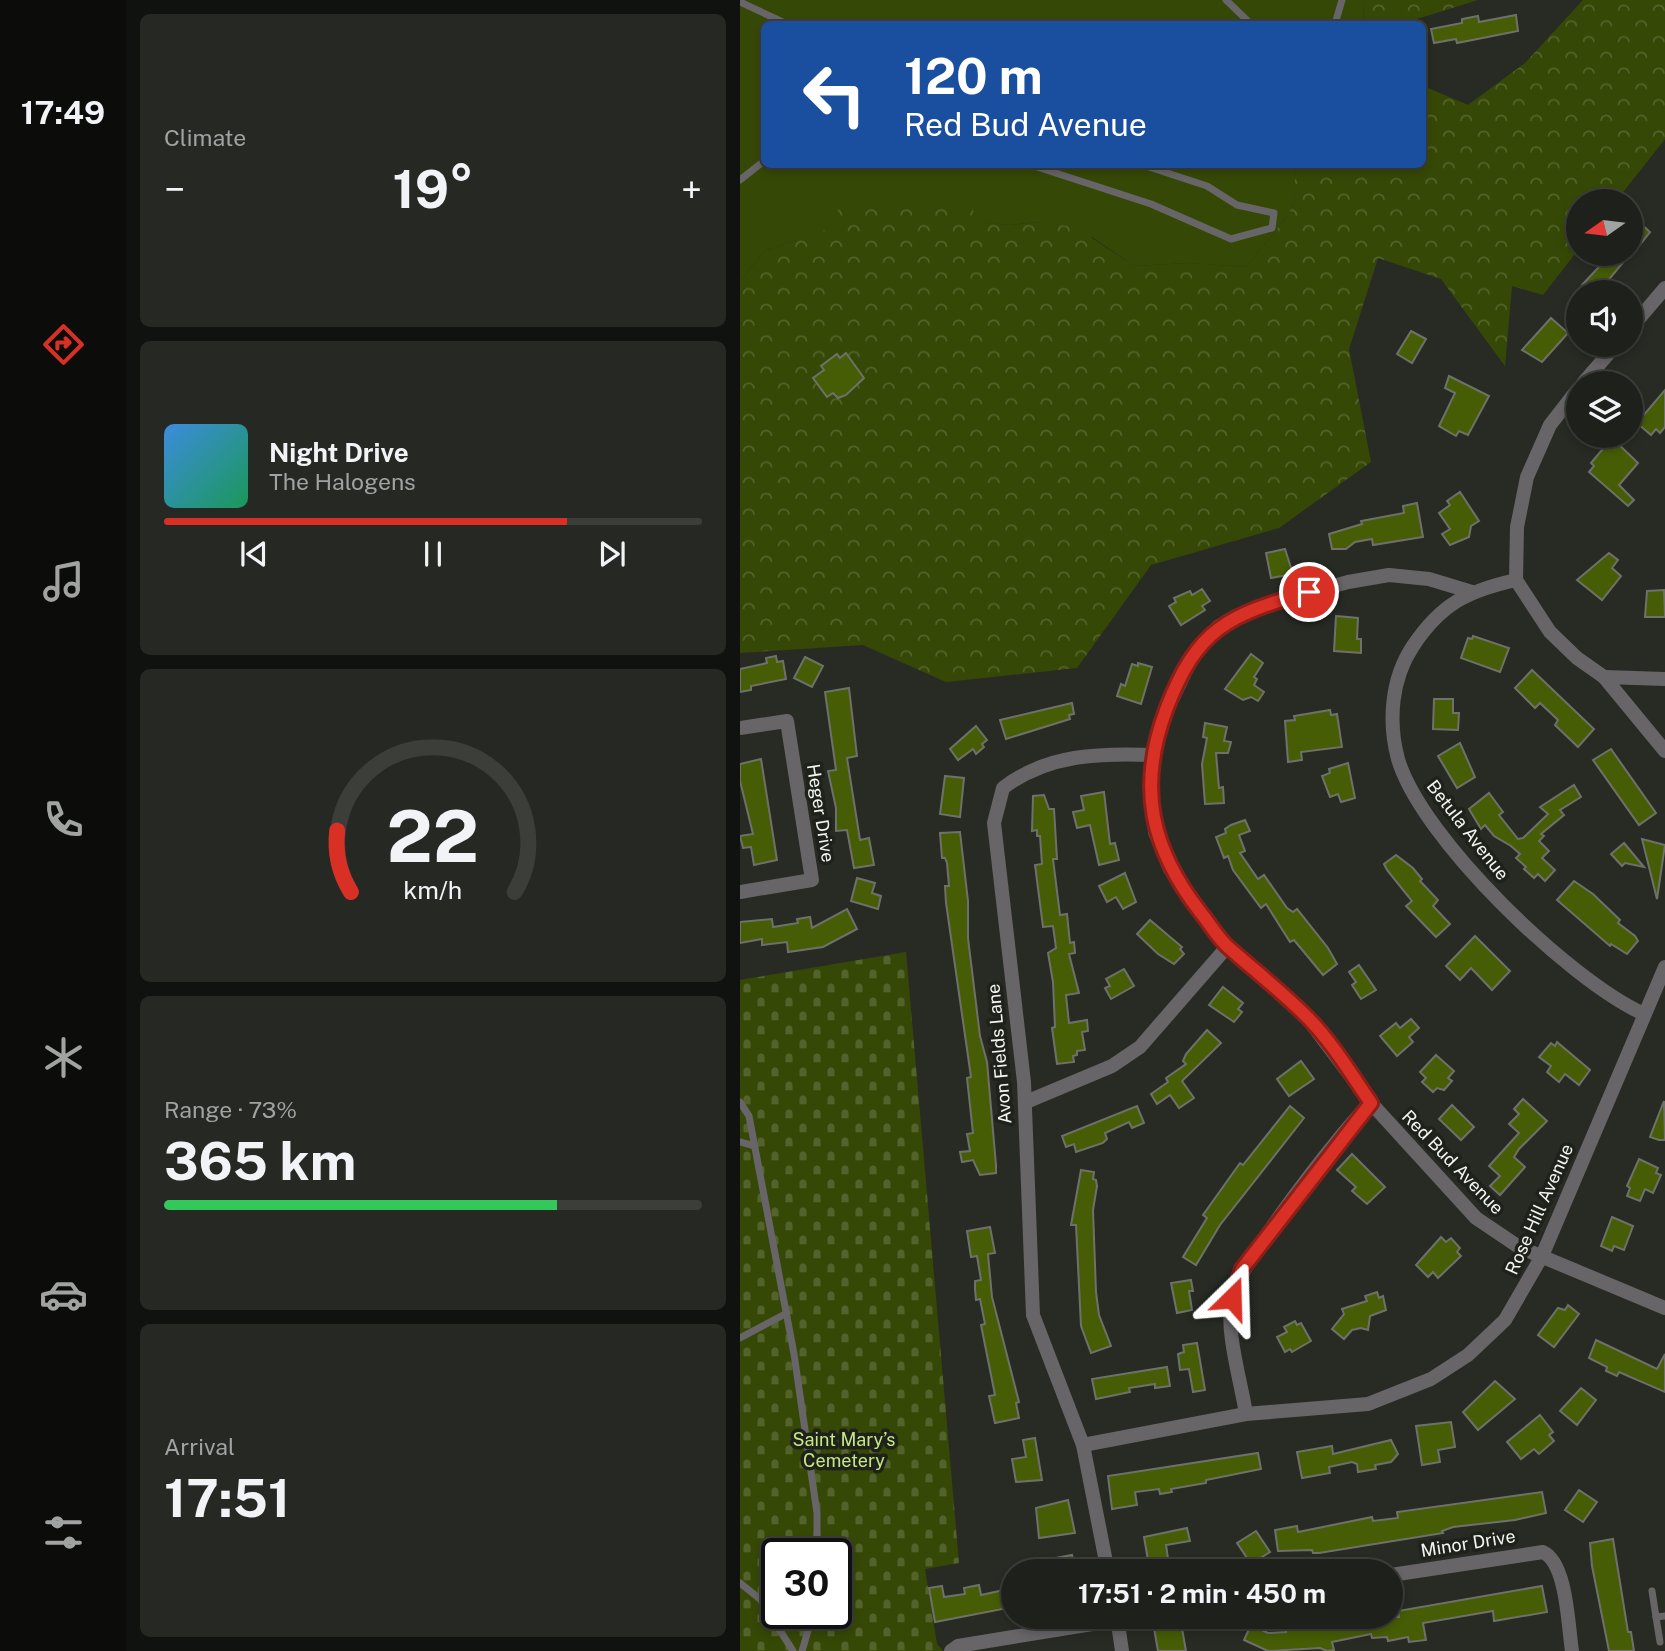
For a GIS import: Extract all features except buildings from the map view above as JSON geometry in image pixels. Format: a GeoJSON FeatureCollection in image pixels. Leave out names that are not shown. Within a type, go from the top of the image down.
{"type":"FeatureCollection","features":[{"type":"Feature","properties":{"kind":"street"},"geometry":{"type":"LineString","coordinates":[[1643,314],[1665,288]]}},
{"type":"Feature","properties":{"kind":"street"},"geometry":{"type":"LineString","coordinates":[[1593,371],[1606,357]]}},
{"type":"Feature","properties":{"kind":"street"},"geometry":{"type":"LineString","coordinates":[[1566,404],[1550,425],[1527,477],[1517,527],[1516,580],[1550,632],[1577,658],[1604,677],[1665,751]]}},
{"type":"Feature","properties":{"kind":"street","name":"Red Bud Avenue"},"geometry":{"type":"LineString","coordinates":[[1472,592],[1429,579],[1389,575],[1348,582],[1236,616],[1219,626],[1196,649],[1170,698],[1153,755],[1152,813],[1161,851],[1184,892],[1227,947],[1309,1019],[1371,1103],[1476,1217],[1497,1234],[1542,1256],[1665,1308]]}},
{"type":"Feature","properties":{"kind":"street","name":"Betula Avenue"},"geometry":{"type":"LineString","coordinates":[[1516,580],[1472,592],[1441,611],[1423,632],[1402,668],[1396,686],[1392,723],[1396,751],[1405,778],[1443,835],[1508,909],[1576,971],[1616,1001],[1644,1014]]}},
{"type":"Feature","properties":{"kind":"street"},"geometry":{"type":"LineString","coordinates":[[1604,677],[1665,680]]}},
{"type":"Feature","properties":{"kind":"street","name":"Heger Drive"},"geometry":{"type":"LineString","coordinates":[[740,728],[787,721],[812,880],[740,892]]}},
{"type":"Feature","properties":{"kind":"street","name":"Avon Fields Lane"},"geometry":{"type":"LineString","coordinates":[[1105,1559],[1083,1445],[1033,1315],[1026,1102],[994,823],[999,795],[1010,783],[1077,755],[1153,755]]}},
{"type":"Feature","properties":{"kind":"street"},"geometry":{"type":"LineString","coordinates":[[1026,1102],[1112,1066],[1140,1046],[1227,947]]}},
{"type":"Feature","properties":{"kind":"street","name":"Rose Hill Avenue"},"geometry":{"type":"LineString","coordinates":[[1083,1445],[1246,1414],[1368,1404],[1431,1379],[1468,1354],[1505,1320],[1542,1256],[1665,967]]}},
{"type":"Feature","properties":{"kind":"street"},"geometry":{"type":"LineString","coordinates":[[1246,1414],[1231,1323],[1236,1280],[1296,1197],[1371,1103]]}},
{"type":"Feature","properties":{"kind":"street","name":"Minor Drive"},"geometry":{"type":"LineString","coordinates":[[1403,1573],[1534,1552],[1551,1556],[1560,1571],[1572,1651]]}},
{"type":"Feature","properties":{"kind":"street"},"geometry":{"type":"LineString","coordinates":[[951,1651],[958,1646],[1055,1629]]}},
{"type":"Feature","properties":{"kind":"street"},"geometry":{"type":"LineString","coordinates":[[1119,1629],[1122,1651]]}},
{"type":"Feature","properties":{"kind":"lane"},"geometry":{"type":"LineString","coordinates":[[1226,0],[1248,21]]}},
{"type":"Feature","properties":{"kind":"lane"},"geometry":{"type":"LineString","coordinates":[[1336,21],[1342,0]]}},
{"type":"Feature","properties":{"kind":"lane"},"geometry":{"type":"LineString","coordinates":[[740,2],[781,21]]}},
{"type":"Feature","properties":{"kind":"lane"},"geometry":{"type":"LineString","coordinates":[[740,180],[761,163]]}},
{"type":"Feature","properties":{"kind":"lane"},"geometry":{"type":"LineString","coordinates":[[1040,168],[1151,204],[1231,239],[1272,228],[1274,213],[1237,205],[1207,186],[1152,168]]}},
{"type":"Feature","properties":{"kind":"lane"},"geometry":{"type":"LineString","coordinates":[[740,1102],[749,1116],[787,1313],[817,1513],[817,1538]]}},
{"type":"Feature","properties":{"kind":"lane"},"geometry":{"type":"LineString","coordinates":[[740,1142],[755,1146]]}},
{"type":"Feature","properties":{"kind":"lane"},"geometry":{"type":"LineString","coordinates":[[740,1338],[787,1313]]}},
{"type":"Feature","properties":{"kind":"lane"},"geometry":{"type":"LineString","coordinates":[[740,1583],[760,1599],[793,1651]]}},
{"type":"Feature","properties":{"kind":"lane"},"geometry":{"type":"LineString","coordinates":[[1652,1591],[1660,1617],[1660,1642]]}},
{"type":"Feature","properties":{"kind":"lane"},"geometry":{"type":"LineString","coordinates":[[802,1651],[809,1629]]}},
{"type":"Feature","properties":{"kind":"green space"},"geometry":{"type":"Polygon","coordinates":[[[740,0],[1363,0],[1364,21],[761,21],[761,168],[1296,168],[1295,198],[1288,214],[1246,267],[1189,263],[1134,266],[1092,237],[1040,222],[1009,225],[837,205],[840,225],[764,251],[740,282],[740,0]]]}},
{"type":"Feature","properties":{"kind":"green space"},"geometry":{"type":"Polygon","coordinates":[[[1363,0],[1478,0],[1410,21],[1364,21],[1363,0]]]}},
{"type":"Feature","properties":{"kind":"green space"},"geometry":{"type":"Polygon","coordinates":[[[1583,0],[1665,0],[1665,139],[1625,189],[1566,189],[1566,265],[1543,295],[1512,286],[1505,366],[1441,279],[1378,258],[1349,349],[1371,462],[1279,528],[1151,565],[1077,668],[946,682],[863,645],[740,653],[740,282],[764,251],[839,225],[837,204],[971,204],[977,221],[1009,225],[1040,222],[1089,229],[1092,238],[1134,266],[1189,263],[1246,267],[1293,205],[1296,168],[1426,168],[1426,87],[1468,105],[1525,63],[1583,0]]]}},
{"type":"Feature","properties":{"kind":"green space","name":"Saint Mary’s Cemetery"},"geometry":{"type":"Polygon","coordinates":[[[906,952],[959,1563],[925,1569],[937,1644],[943,1651],[740,1651],[740,980],[906,952]]]}},
{"type":"Feature","properties":{"kind":"route"},"geometry":{"type":"LineString","coordinates":[[1232,1298],[1242,1269],[1320,1165],[1371,1103],[1309,1019],[1240,955],[1227,947],[1184,892],[1161,851],[1155,832],[1151,794],[1153,755],[1170,698],[1204,639],[1236,616],[1309,592]]}}]}
